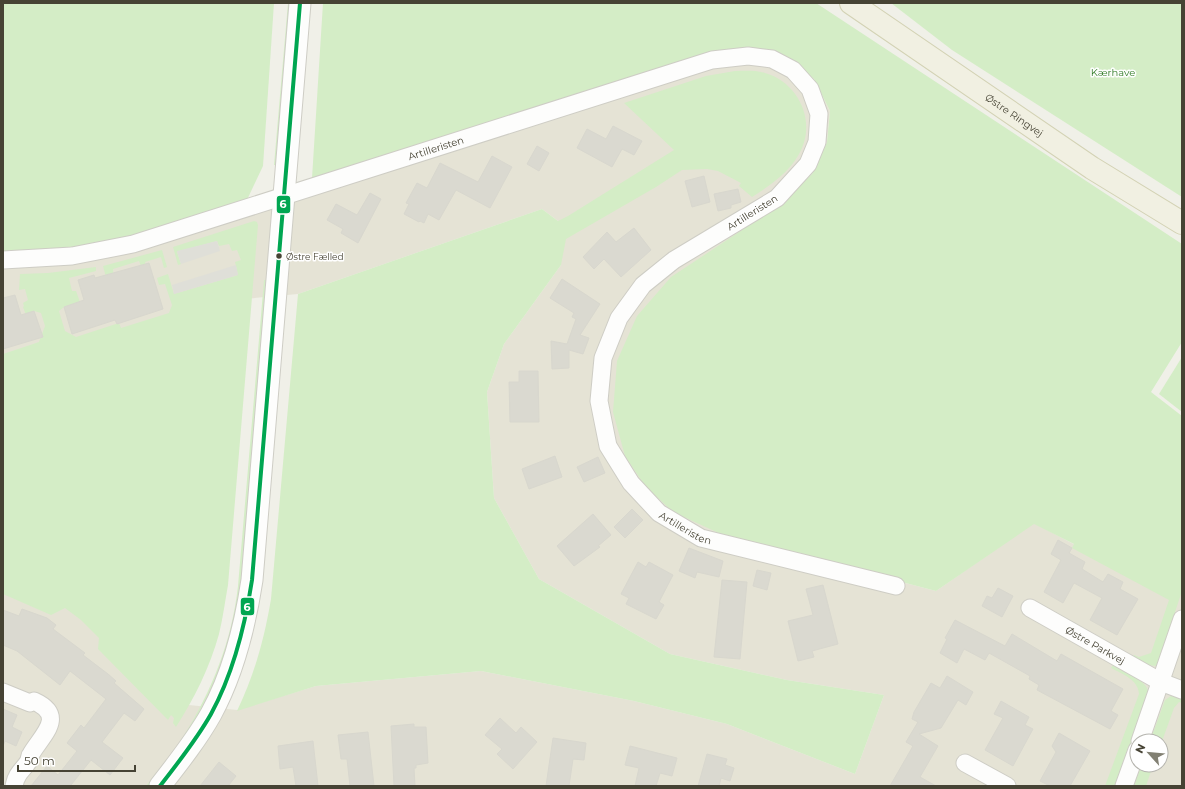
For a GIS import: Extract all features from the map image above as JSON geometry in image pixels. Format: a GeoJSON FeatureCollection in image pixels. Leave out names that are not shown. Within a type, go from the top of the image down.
{"type":"FeatureCollection","features":[{"type":"Feature","properties":{"kind":"main road","name":"Østre Ringvej"},"geometry":{"type":"LineString","coordinates":[[850,3],[1092,168],[1182,223]]}},
{"type":"Feature","properties":{"kind":"street"},"geometry":{"type":"LineString","coordinates":[[160,786],[189,749],[211,714],[228,678],[241,638],[247,610],[252,580],[300,3]]}},
{"type":"Feature","properties":{"kind":"street","name":"Artilleristen"},"geometry":{"type":"LineString","coordinates":[[3,260],[55,258],[115,248],[162,236],[712,60],[748,56],[772,60],[793,70],[810,89],[819,114],[817,142],[808,164],[777,198],[674,260],[643,285],[619,318],[603,358],[599,401],[608,446],[631,483],[659,513],[701,538],[896,586]]}},
{"type":"Feature","properties":{"kind":"street","name":"Østre Parkvej"},"geometry":{"type":"LineString","coordinates":[[1030,608],[1161,682],[1182,690]]}},
{"type":"Feature","properties":{"kind":"street"},"geometry":{"type":"LineString","coordinates":[[1143,733],[1182,619]]}},
{"type":"Feature","properties":{"kind":"street"},"geometry":{"type":"LineString","coordinates":[[3,692],[30,702],[34,701],[44,706],[49,714],[50,721],[47,732],[30,755],[29,761],[16,778],[14,786]]}},
{"type":"Feature","properties":{"kind":"street"},"geometry":{"type":"LineString","coordinates":[[965,763],[1007,786]]}},
{"type":"Feature","properties":{"kind":"street"},"geometry":{"type":"LineString","coordinates":[[1124,786],[1129,772]]}},
{"type":"Feature","properties":{"kind":"shaded area"},"geometry":{"type":"Polygon","coordinates":[[[745,48],[785,56],[814,79],[830,111],[827,142],[812,174],[774,209],[723,535],[936,591],[1034,523],[1175,598],[1182,577],[1182,786],[3,786],[3,581],[50,594],[189,705],[237,710],[316,686],[481,671],[634,701],[727,724],[855,774],[884,695],[787,680],[670,654],[539,579],[494,498],[487,392],[504,344],[561,265],[558,221],[542,209],[298,294],[244,299],[3,361],[3,253],[246,202],[312,178],[702,54],[745,48]]]}},
{"type":"Feature","properties":{"kind":"shaded area"},"geometry":{"type":"Polygon","coordinates":[[[217,241],[220,251],[181,264],[177,251],[217,241]]]}},
{"type":"Feature","properties":{"kind":"shaded area"},"geometry":{"type":"Polygon","coordinates":[[[236,265],[238,275],[174,294],[172,285],[236,265]]]}},
{"type":"Feature","properties":{"kind":"green space"},"geometry":{"type":"Polygon","coordinates":[[[3,3],[274,3],[263,166],[246,202],[140,235],[54,251],[3,253],[3,3]]]}},
{"type":"Feature","properties":{"kind":"green space"},"geometry":{"type":"Polygon","coordinates":[[[288,3],[291,3],[277,165],[274,165],[288,3]]]}},
{"type":"Feature","properties":{"kind":"green space"},"geometry":{"type":"Polygon","coordinates":[[[323,3],[816,3],[1182,244],[1182,342],[1151,392],[1182,416],[1182,591],[1157,666],[1146,665],[1131,658],[1134,655],[1139,657],[1151,653],[1169,600],[1072,548],[1074,544],[1034,524],[936,591],[723,535],[673,512],[645,486],[625,456],[613,412],[617,361],[637,316],[671,277],[774,209],[812,174],[827,142],[830,111],[814,79],[785,56],[745,48],[702,54],[312,178],[323,3]]]}},
{"type":"Feature","properties":{"kind":"green space","name":"Kærhave"},"geometry":{"type":"Polygon","coordinates":[[[891,3],[1182,3],[1182,197],[952,50],[891,3]]]}},
{"type":"Feature","properties":{"kind":"green space"},"geometry":{"type":"Polygon","coordinates":[[[735,71],[754,71],[765,73],[786,84],[794,93],[804,113],[806,125],[805,137],[798,156],[781,176],[752,197],[739,186],[741,183],[718,171],[707,169],[682,170],[656,187],[566,239],[561,265],[504,344],[487,392],[494,498],[539,579],[670,654],[787,680],[884,695],[855,774],[727,724],[634,701],[481,671],[316,686],[237,711],[249,683],[258,656],[271,599],[298,294],[542,209],[558,221],[568,216],[674,150],[624,103],[706,76],[735,71]]]}},
{"type":"Feature","properties":{"kind":"green space"},"geometry":{"type":"Polygon","coordinates":[[[254,221],[257,222],[258,225],[228,585],[220,628],[211,659],[195,694],[176,727],[173,723],[174,718],[171,715],[168,720],[98,649],[99,638],[81,620],[65,608],[51,615],[3,594],[3,354],[39,342],[45,326],[41,313],[34,311],[26,315],[23,303],[28,300],[25,289],[19,290],[20,274],[48,273],[96,267],[96,271],[69,278],[72,291],[76,291],[80,302],[64,307],[59,311],[65,331],[76,337],[119,323],[121,328],[169,313],[172,305],[165,284],[159,285],[157,278],[168,274],[174,294],[238,275],[235,262],[241,260],[237,250],[232,251],[229,244],[219,246],[217,241],[177,252],[181,264],[178,265],[173,247],[254,221]]]}},
{"type":"Feature","properties":{"kind":"green space"},"geometry":{"type":"Polygon","coordinates":[[[162,250],[167,267],[164,268],[161,257],[145,262],[148,273],[144,274],[139,261],[113,269],[114,279],[107,281],[103,266],[162,250]]]}},
{"type":"Feature","properties":{"kind":"green space"},"geometry":{"type":"Polygon","coordinates":[[[264,280],[268,280],[240,606],[219,677],[200,715],[150,786],[146,786],[179,743],[203,702],[212,683],[226,645],[231,626],[238,586],[264,280]]]}},
{"type":"Feature","properties":{"kind":"green space"},"geometry":{"type":"Polygon","coordinates":[[[1182,357],[1182,412],[1159,394],[1182,357]]]}},
{"type":"Feature","properties":{"kind":"green space"},"geometry":{"type":"Polygon","coordinates":[[[1113,665],[1129,673],[1144,684],[1149,693],[1135,733],[1129,733],[1129,749],[1116,786],[1105,786],[1139,694],[1136,684],[1133,681],[1111,668],[1113,665]]]}},
{"type":"Feature","properties":{"kind":"green space"},"geometry":{"type":"Polygon","coordinates":[[[1171,696],[1182,697],[1182,703],[1179,702],[1174,708],[1165,733],[1153,733],[1165,700],[1171,696]]]}},
{"type":"Feature","properties":{"kind":"green space"},"geometry":{"type":"Polygon","coordinates":[[[1138,773],[1150,773],[1146,786],[1134,786],[1138,773]]]}},
{"type":"Feature","properties":{"kind":"building"},"geometry":{"type":"Polygon","coordinates":[[[613,126],[642,141],[634,155],[622,149],[612,167],[577,148],[587,129],[606,139],[613,126]]]}},
{"type":"Feature","properties":{"kind":"building"},"geometry":{"type":"Polygon","coordinates":[[[537,146],[549,153],[539,171],[527,164],[537,146]]]}},
{"type":"Feature","properties":{"kind":"building"},"geometry":{"type":"Polygon","coordinates":[[[492,156],[512,167],[490,208],[456,190],[439,220],[428,214],[424,223],[404,214],[409,204],[406,203],[417,183],[427,188],[440,163],[478,182],[492,156]]]}},
{"type":"Feature","properties":{"kind":"building"},"geometry":{"type":"Polygon","coordinates":[[[704,176],[710,202],[692,207],[685,181],[704,176]]]}},
{"type":"Feature","properties":{"kind":"building"},"geometry":{"type":"Polygon","coordinates":[[[738,189],[741,202],[731,205],[731,208],[718,211],[714,194],[738,189]]]}},
{"type":"Feature","properties":{"kind":"building"},"geometry":{"type":"Polygon","coordinates":[[[370,193],[381,199],[358,243],[341,233],[343,229],[327,220],[336,204],[357,215],[370,193]]]}},
{"type":"Feature","properties":{"kind":"building"},"geometry":{"type":"Polygon","coordinates":[[[634,228],[651,250],[621,277],[604,259],[594,269],[583,257],[607,232],[616,242],[634,228]]]}},
{"type":"Feature","properties":{"kind":"building"},"geometry":{"type":"Polygon","coordinates":[[[149,263],[163,309],[117,324],[115,320],[72,334],[64,307],[84,300],[78,280],[94,275],[95,278],[149,263]]]}},
{"type":"Feature","properties":{"kind":"building"},"geometry":{"type":"Polygon","coordinates":[[[562,279],[600,304],[580,335],[589,338],[583,354],[569,350],[569,368],[552,369],[551,341],[567,344],[576,319],[572,317],[574,313],[550,298],[562,279]]]}},
{"type":"Feature","properties":{"kind":"building"},"geometry":{"type":"Polygon","coordinates":[[[15,295],[21,315],[34,311],[43,337],[3,349],[3,298],[15,295]]]}},
{"type":"Feature","properties":{"kind":"building"},"geometry":{"type":"Polygon","coordinates":[[[519,371],[538,371],[539,422],[510,422],[509,382],[519,382],[519,371]]]}},
{"type":"Feature","properties":{"kind":"building"},"geometry":{"type":"Polygon","coordinates":[[[555,456],[562,477],[529,489],[522,469],[555,456]]]}},
{"type":"Feature","properties":{"kind":"building"},"geometry":{"type":"Polygon","coordinates":[[[598,457],[605,473],[584,482],[577,467],[598,457]]]}},
{"type":"Feature","properties":{"kind":"building"},"geometry":{"type":"Polygon","coordinates":[[[632,509],[643,520],[625,538],[614,527],[632,509]]]}},
{"type":"Feature","properties":{"kind":"building"},"geometry":{"type":"Polygon","coordinates":[[[593,514],[611,535],[598,546],[600,547],[574,566],[557,546],[593,514]]]}},
{"type":"Feature","properties":{"kind":"building"},"geometry":{"type":"Polygon","coordinates":[[[1058,540],[1072,548],[1069,553],[1085,562],[1082,569],[1103,582],[1108,574],[1123,582],[1120,589],[1138,599],[1117,635],[1090,620],[1102,598],[1074,583],[1063,603],[1044,592],[1061,560],[1051,554],[1058,540]]]}},
{"type":"Feature","properties":{"kind":"building"},"geometry":{"type":"Polygon","coordinates":[[[689,548],[723,561],[719,577],[697,572],[695,578],[679,571],[689,548]]]}},
{"type":"Feature","properties":{"kind":"building"},"geometry":{"type":"Polygon","coordinates":[[[638,562],[646,567],[649,562],[673,575],[659,602],[664,605],[656,619],[626,604],[629,598],[621,594],[638,562]]]}},
{"type":"Feature","properties":{"kind":"building"},"geometry":{"type":"Polygon","coordinates":[[[757,570],[771,573],[767,590],[753,586],[757,570]]]}},
{"type":"Feature","properties":{"kind":"building"},"geometry":{"type":"Polygon","coordinates":[[[722,580],[747,582],[740,659],[714,657],[722,580]]]}},
{"type":"Feature","properties":{"kind":"building"},"geometry":{"type":"Polygon","coordinates":[[[823,585],[838,644],[812,651],[814,657],[798,661],[788,621],[813,615],[806,589],[823,585]]]}},
{"type":"Feature","properties":{"kind":"building"},"geometry":{"type":"Polygon","coordinates":[[[998,588],[1013,596],[1002,617],[982,606],[987,596],[992,598],[998,588]]]}},
{"type":"Feature","properties":{"kind":"building"},"geometry":{"type":"Polygon","coordinates":[[[22,609],[47,618],[56,625],[53,629],[85,653],[83,655],[116,681],[114,683],[144,709],[135,721],[124,713],[102,742],[123,758],[110,775],[91,760],[71,785],[73,786],[31,786],[47,766],[58,775],[77,751],[67,743],[81,725],[84,728],[106,699],[70,671],[60,685],[17,651],[3,645],[3,610],[19,616],[22,609]]]}},
{"type":"Feature","properties":{"kind":"building"},"geometry":{"type":"Polygon","coordinates":[[[955,620],[1005,646],[1012,634],[1057,661],[1061,654],[1123,689],[1111,711],[1118,715],[1110,729],[1037,690],[1039,685],[1029,679],[1030,676],[989,653],[985,660],[964,649],[957,663],[940,653],[947,639],[945,638],[955,620]]]}},
{"type":"Feature","properties":{"kind":"building"},"geometry":{"type":"Polygon","coordinates":[[[947,676],[973,692],[966,705],[958,700],[941,728],[919,734],[938,746],[920,777],[936,786],[890,786],[913,746],[906,742],[918,722],[912,719],[914,712],[931,683],[940,688],[947,676]]]}},
{"type":"Feature","properties":{"kind":"building"},"geometry":{"type":"Polygon","coordinates":[[[1001,701],[1029,717],[1025,725],[1033,729],[1013,766],[985,750],[1003,718],[994,714],[1001,701]]]}},
{"type":"Feature","properties":{"kind":"building"},"geometry":{"type":"Polygon","coordinates":[[[3,709],[17,715],[12,727],[22,732],[16,746],[5,741],[3,746],[3,709]]]}},
{"type":"Feature","properties":{"kind":"building"},"geometry":{"type":"Polygon","coordinates":[[[500,718],[516,733],[521,727],[537,742],[513,769],[497,754],[502,749],[485,735],[500,718]]]}},
{"type":"Feature","properties":{"kind":"building"},"geometry":{"type":"Polygon","coordinates":[[[414,724],[414,727],[426,727],[428,763],[416,765],[416,768],[414,768],[415,786],[394,786],[391,726],[414,724]]]}},
{"type":"Feature","properties":{"kind":"building"},"geometry":{"type":"Polygon","coordinates":[[[368,732],[374,786],[350,786],[347,759],[341,759],[338,735],[368,732]]]}},
{"type":"Feature","properties":{"kind":"building"},"geometry":{"type":"Polygon","coordinates":[[[1059,733],[1090,751],[1070,786],[1050,786],[1040,781],[1056,752],[1052,746],[1059,733]]]}},
{"type":"Feature","properties":{"kind":"building"},"geometry":{"type":"Polygon","coordinates":[[[553,738],[586,743],[584,760],[573,759],[569,786],[546,786],[553,738]]]}},
{"type":"Feature","properties":{"kind":"building"},"geometry":{"type":"Polygon","coordinates":[[[313,741],[318,786],[296,786],[293,767],[280,769],[278,746],[313,741]]]}},
{"type":"Feature","properties":{"kind":"building"},"geometry":{"type":"Polygon","coordinates":[[[630,746],[677,758],[672,776],[660,773],[656,786],[635,786],[639,768],[625,765],[630,746]]]}},
{"type":"Feature","properties":{"kind":"building"},"geometry":{"type":"Polygon","coordinates":[[[707,754],[727,759],[725,765],[734,768],[730,781],[721,778],[719,786],[698,786],[707,754]]]}},
{"type":"Feature","properties":{"kind":"building"},"geometry":{"type":"Polygon","coordinates":[[[219,762],[236,776],[228,786],[200,786],[219,762]]]}},
{"type":"Feature","properties":{"kind":"transit line","name":"6"},"geometry":{"type":"LineString","coordinates":[[160,786],[200,733],[219,698],[238,648],[249,597],[252,580],[300,3]]}},
{"type":"Feature","properties":{"kind":"place","name":"Østre Fælled"},"geometry":{"type":"Point","coordinates":[279,256]}}]}
